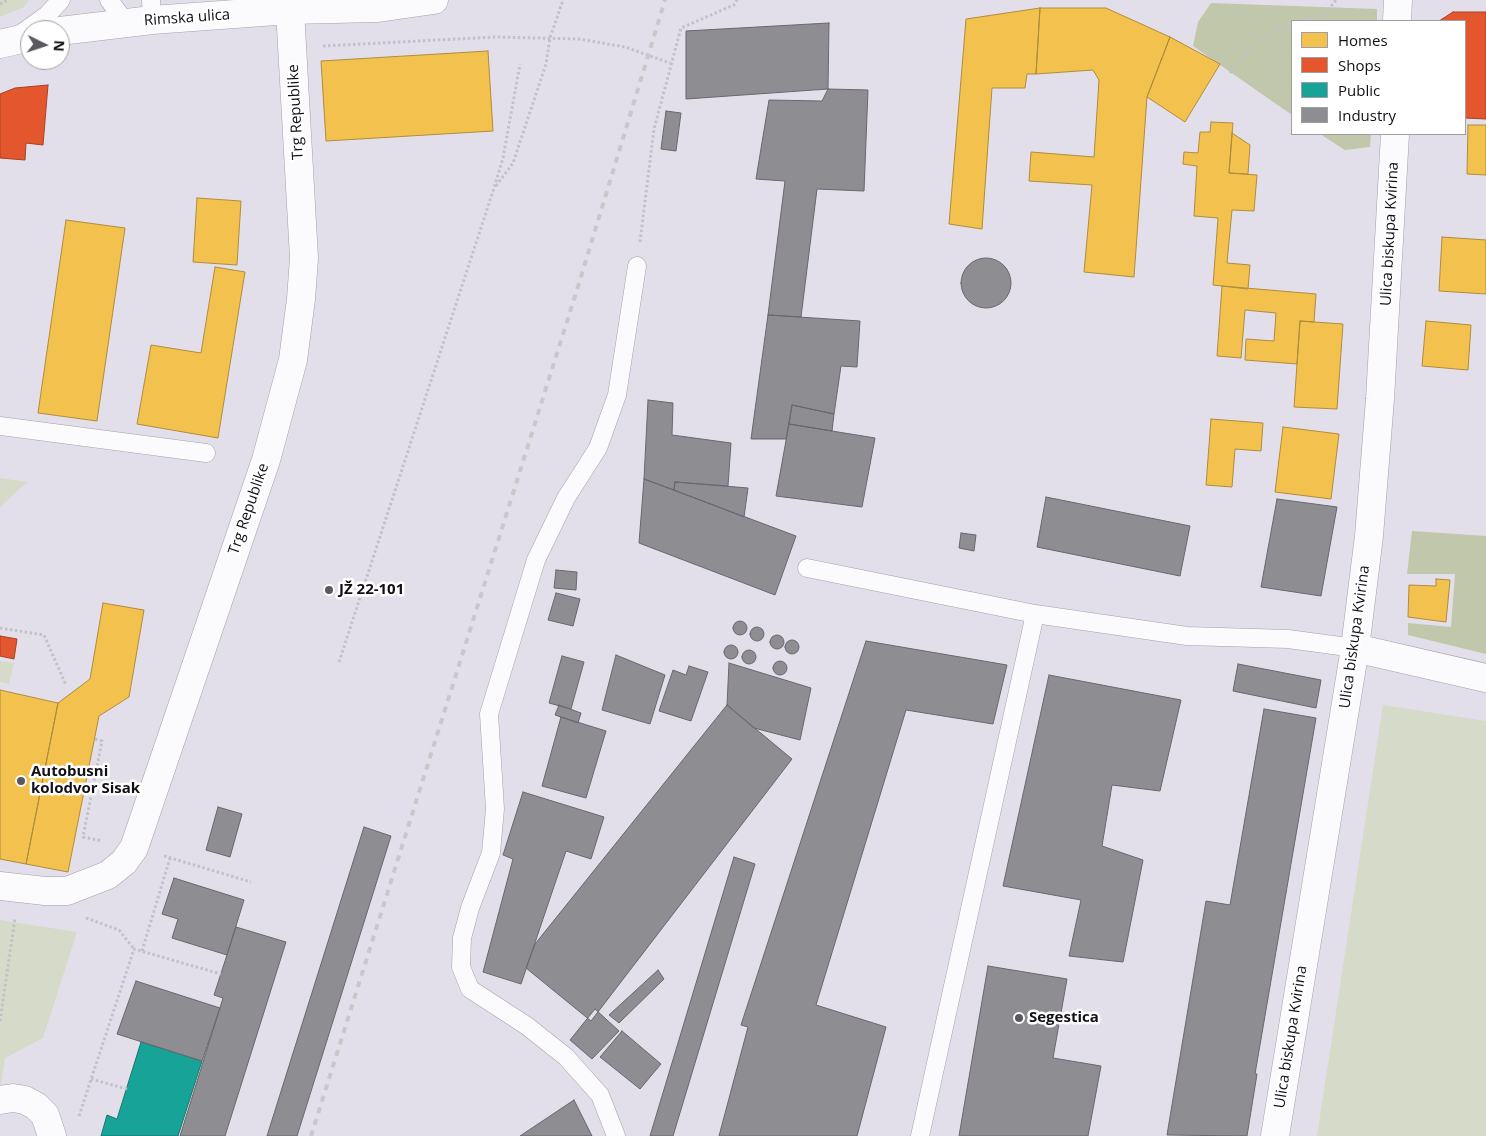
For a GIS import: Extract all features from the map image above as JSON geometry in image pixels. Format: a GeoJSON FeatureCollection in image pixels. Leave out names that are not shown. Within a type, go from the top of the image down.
{"type":"FeatureCollection","features":[{"type":"Feature","properties":{"kind":"street","name":"Rimska ulica"},"geometry":{"type":"LineString","coordinates":[[70,29],[143,14],[378,8],[434,0]]}},
{"type":"Feature","properties":{"kind":"street"},"geometry":{"type":"LineString","coordinates":[[1397,20],[1398,0]]}},
{"type":"Feature","properties":{"kind":"street","name":"Trg Republike"},"geometry":{"type":"LineString","coordinates":[[0,886],[45,892],[67,892],[108,875],[124,862],[134,848],[266,460],[293,360],[304,258],[290,10]]}},
{"type":"Feature","properties":{"kind":"street","name":"Ulica biskupa Kvirina"},"geometry":{"type":"LineString","coordinates":[[1275,1136],[1355,648],[1368,536],[1380,399],[1395,135]]}},
{"type":"Feature","properties":{"kind":"street"},"geometry":{"type":"LineString","coordinates":[[1355,648],[1486,678]]}},
{"type":"Feature","properties":{"kind":"street"},"geometry":{"type":"LineString","coordinates":[[0,1100],[12,1098],[25,1100],[36,1106],[64,1131]]}},
{"type":"Feature","properties":{"kind":"lane"},"geometry":{"type":"LineString","coordinates":[[8,42],[47,15],[61,0]]}},
{"type":"Feature","properties":{"kind":"lane"},"geometry":{"type":"LineString","coordinates":[[109,0],[143,14]]}},
{"type":"Feature","properties":{"kind":"lane"},"geometry":{"type":"LineString","coordinates":[[616,1136],[600,1095],[566,1057],[527,1026],[470,989],[460,967],[464,931],[491,853],[495,809],[489,714],[536,560],[566,498],[598,448],[617,396],[637,266]]}},
{"type":"Feature","properties":{"kind":"lane"},"geometry":{"type":"LineString","coordinates":[[0,426],[206,453]]}},
{"type":"Feature","properties":{"kind":"lane"},"geometry":{"type":"LineString","coordinates":[[807,568],[1035,614],[1187,636],[1288,639],[1355,648]]}},
{"type":"Feature","properties":{"kind":"lane"},"geometry":{"type":"LineString","coordinates":[[920,1136],[1035,614]]}},
{"type":"Feature","properties":{"kind":"path"},"geometry":{"type":"LineString","coordinates":[[0,4],[8,0]]}},
{"type":"Feature","properties":{"kind":"path"},"geometry":{"type":"LineString","coordinates":[[494,188],[513,163],[546,64],[550,38],[564,0]]}},
{"type":"Feature","properties":{"kind":"path"},"geometry":{"type":"LineString","coordinates":[[637,266],[654,129],[670,63],[681,28],[734,5],[737,0]]}},
{"type":"Feature","properties":{"kind":"path"},"geometry":{"type":"LineString","coordinates":[[1305,20],[1325,14],[1336,0]]}},
{"type":"Feature","properties":{"kind":"path"},"geometry":{"type":"LineString","coordinates":[[1230,73],[1257,41],[1279,28],[1291,24]]}},
{"type":"Feature","properties":{"kind":"path"},"geometry":{"type":"LineString","coordinates":[[293,51],[332,44],[495,37],[550,38],[579,39],[625,47],[670,63]]}},
{"type":"Feature","properties":{"kind":"path"},"geometry":{"type":"LineString","coordinates":[[339,662],[494,188],[503,158],[520,64]]}},
{"type":"Feature","properties":{"kind":"path"},"geometry":{"type":"LineString","coordinates":[[0,628],[44,635],[66,685]]}},
{"type":"Feature","properties":{"kind":"path"},"geometry":{"type":"LineString","coordinates":[[142,951],[170,858]]}},
{"type":"Feature","properties":{"kind":"path"},"geometry":{"type":"LineString","coordinates":[[0,1022],[4,982],[17,908]]}},
{"type":"Feature","properties":{"kind":"path"},"geometry":{"type":"LineString","coordinates":[[64,1131],[91,1079],[134,949],[221,974]]}},
{"type":"Feature","properties":{"kind":"path"},"geometry":{"type":"LineString","coordinates":[[91,1079],[127,1088]]}},
{"type":"Feature","properties":{"kind":"green space"},"geometry":{"type":"Polygon","coordinates":[[[0,0],[29,0],[24,7],[0,17],[0,0]]]}},
{"type":"Feature","properties":{"kind":"green space"},"geometry":{"type":"Polygon","coordinates":[[[1211,3],[1377,9],[1377,20],[1291,20],[1291,114],[1193,46],[1198,22],[1211,3]]]}},
{"type":"Feature","properties":{"kind":"green space"},"geometry":{"type":"Polygon","coordinates":[[[1322,135],[1371,135],[1370,147],[1345,150],[1322,135]]]}},
{"type":"Feature","properties":{"kind":"green space"},"geometry":{"type":"Polygon","coordinates":[[[0,478],[27,482],[0,507],[0,478]]]}},
{"type":"Feature","properties":{"kind":"green space"},"geometry":{"type":"Polygon","coordinates":[[[1412,531],[1486,536],[1486,654],[1408,635],[1408,623],[1451,627],[1455,574],[1407,574],[1412,531]]]}},
{"type":"Feature","properties":{"kind":"green space"},"geometry":{"type":"Polygon","coordinates":[[[0,661],[14,663],[9,684],[0,682],[0,661]]]}},
{"type":"Feature","properties":{"kind":"green space"},"geometry":{"type":"Polygon","coordinates":[[[1383,705],[1486,721],[1486,1136],[1317,1136],[1383,705]]]}},
{"type":"Feature","properties":{"kind":"green space"},"geometry":{"type":"Polygon","coordinates":[[[0,920],[77,932],[43,1038],[5,1058],[0,1091],[0,920]]]}},
{"type":"Feature","properties":{"kind":"building: Homes"},"geometry":{"type":"Polygon","coordinates":[[[1040,8],[1106,8],[1170,37],[1147,97],[1134,277],[1084,272],[1092,185],[1029,181],[1031,152],[1094,157],[1099,80],[1093,70],[1036,74],[1040,8]]]}},
{"type":"Feature","properties":{"kind":"building: Homes"},"geometry":{"type":"Polygon","coordinates":[[[1040,8],[1036,74],[1027,74],[1025,88],[992,88],[982,229],[949,224],[966,19],[1040,8]]]}},
{"type":"Feature","properties":{"kind":"building: Homes"},"geometry":{"type":"Polygon","coordinates":[[[1170,37],[1220,64],[1185,122],[1147,97],[1170,37]]]}},
{"type":"Feature","properties":{"kind":"building: Homes"},"geometry":{"type":"Polygon","coordinates":[[[488,51],[493,131],[326,141],[321,61],[488,51]]]}},
{"type":"Feature","properties":{"kind":"building: Homes"},"geometry":{"type":"Polygon","coordinates":[[[1211,122],[1233,123],[1229,173],[1257,175],[1254,211],[1232,210],[1227,263],[1250,265],[1248,289],[1213,285],[1218,218],[1194,216],[1197,166],[1183,164],[1184,152],[1198,153],[1200,132],[1210,132],[1211,122]]]}},
{"type":"Feature","properties":{"kind":"building: Homes"},"geometry":{"type":"Polygon","coordinates":[[[1468,125],[1486,125],[1486,175],[1467,174],[1468,125]]]}},
{"type":"Feature","properties":{"kind":"building: Homes"},"geometry":{"type":"Polygon","coordinates":[[[1232,133],[1250,145],[1248,174],[1229,173],[1232,133]]]}},
{"type":"Feature","properties":{"kind":"building: Homes"},"geometry":{"type":"Polygon","coordinates":[[[197,198],[241,201],[237,265],[193,262],[197,198]]]}},
{"type":"Feature","properties":{"kind":"building: Homes"},"geometry":{"type":"Polygon","coordinates":[[[66,220],[125,228],[97,421],[38,413],[66,220]]]}},
{"type":"Feature","properties":{"kind":"building: Homes"},"geometry":{"type":"Polygon","coordinates":[[[1442,237],[1486,240],[1486,294],[1439,291],[1442,237]]]}},
{"type":"Feature","properties":{"kind":"building: Homes"},"geometry":{"type":"Polygon","coordinates":[[[215,267],[245,272],[218,438],[137,424],[151,345],[201,353],[215,267]]]}},
{"type":"Feature","properties":{"kind":"building: Homes"},"geometry":{"type":"Polygon","coordinates":[[[1222,286],[1316,294],[1314,322],[1300,321],[1297,364],[1245,360],[1246,339],[1274,341],[1276,313],[1245,310],[1241,358],[1217,356],[1222,286]]]}},
{"type":"Feature","properties":{"kind":"building: Homes"},"geometry":{"type":"Polygon","coordinates":[[[1300,321],[1343,324],[1337,409],[1294,407],[1300,321]]]}},
{"type":"Feature","properties":{"kind":"building: Homes"},"geometry":{"type":"Polygon","coordinates":[[[1426,321],[1471,325],[1468,370],[1422,366],[1426,321]]]}},
{"type":"Feature","properties":{"kind":"building: Homes"},"geometry":{"type":"Polygon","coordinates":[[[1211,419],[1263,423],[1261,451],[1235,449],[1232,487],[1206,485],[1211,419]]]}},
{"type":"Feature","properties":{"kind":"building: Homes"},"geometry":{"type":"Polygon","coordinates":[[[1283,427],[1339,434],[1331,499],[1275,492],[1283,427]]]}},
{"type":"Feature","properties":{"kind":"building: Homes"},"geometry":{"type":"Polygon","coordinates":[[[1436,579],[1450,580],[1446,622],[1408,617],[1409,585],[1436,586],[1436,579]]]}},
{"type":"Feature","properties":{"kind":"building: Homes"},"geometry":{"type":"Polygon","coordinates":[[[103,603],[144,610],[129,697],[99,716],[68,872],[26,864],[58,703],[90,679],[103,603]]]}},
{"type":"Feature","properties":{"kind":"building: Homes","name":"Autobusni kolodvor Sisak"},"geometry":{"type":"Polygon","coordinates":[[[0,690],[58,703],[26,864],[0,859],[0,690]]]}},
{"type":"Feature","properties":{"kind":"building: Shops"},"geometry":{"type":"Polygon","coordinates":[[[1453,12],[1486,12],[1486,119],[1466,118],[1466,20],[1441,20],[1453,12]]]}},
{"type":"Feature","properties":{"kind":"building: Shops"},"geometry":{"type":"Polygon","coordinates":[[[48,85],[43,145],[26,143],[25,160],[0,158],[0,94],[15,88],[48,85]]]}},
{"type":"Feature","properties":{"kind":"building: Shops"},"geometry":{"type":"Polygon","coordinates":[[[0,636],[17,639],[14,659],[0,656],[0,636]]]}},
{"type":"Feature","properties":{"kind":"building: Public"},"geometry":{"type":"Polygon","coordinates":[[[141,1042],[202,1061],[178,1136],[101,1136],[107,1115],[117,1119],[141,1042]]]}},
{"type":"Feature","properties":{"kind":"building: Industry"},"geometry":{"type":"Polygon","coordinates":[[[829,23],[828,89],[686,99],[686,31],[829,23]]]}},
{"type":"Feature","properties":{"kind":"building: Industry"},"geometry":{"type":"Polygon","coordinates":[[[828,89],[868,90],[864,191],[817,189],[801,317],[768,315],[785,181],[756,179],[769,100],[822,101],[828,89]]]}},
{"type":"Feature","properties":{"kind":"building: Industry"},"geometry":{"type":"Polygon","coordinates":[[[666,111],[681,113],[676,151],[661,149],[666,111]]]}},
{"type":"Feature","properties":{"kind":"building: Industry"},"geometry":{"type":"Polygon","coordinates":[[[981,258],[991,258],[1004,265],[1011,278],[1011,288],[1004,301],[991,308],[981,308],[972,304],[965,297],[961,288],[961,278],[965,269],[972,262],[981,258]]]}},
{"type":"Feature","properties":{"kind":"building: Industry"},"geometry":{"type":"Polygon","coordinates":[[[768,315],[860,321],[857,367],[841,366],[834,414],[792,405],[786,439],[751,439],[768,315]]]}},
{"type":"Feature","properties":{"kind":"building: Industry"},"geometry":{"type":"Polygon","coordinates":[[[648,400],[673,403],[672,435],[731,443],[728,486],[675,482],[674,490],[644,479],[648,400]]]}},
{"type":"Feature","properties":{"kind":"building: Industry"},"geometry":{"type":"Polygon","coordinates":[[[792,405],[834,414],[832,431],[789,424],[792,405]]]}},
{"type":"Feature","properties":{"kind":"building: Industry"},"geometry":{"type":"Polygon","coordinates":[[[789,424],[875,438],[862,507],[776,496],[789,424]]]}},
{"type":"Feature","properties":{"kind":"building: Industry"},"geometry":{"type":"Polygon","coordinates":[[[644,479],[796,536],[775,595],[639,543],[644,479]]]}},
{"type":"Feature","properties":{"kind":"building: Industry"},"geometry":{"type":"Polygon","coordinates":[[[675,482],[748,488],[744,517],[674,490],[675,482]]]}},
{"type":"Feature","properties":{"kind":"building: Industry"},"geometry":{"type":"Polygon","coordinates":[[[1046,497],[1190,526],[1180,576],[1037,547],[1046,497]]]}},
{"type":"Feature","properties":{"kind":"building: Industry"},"geometry":{"type":"Polygon","coordinates":[[[1277,499],[1337,507],[1321,596],[1261,587],[1277,499]]]}},
{"type":"Feature","properties":{"kind":"building: Industry"},"geometry":{"type":"Polygon","coordinates":[[[961,533],[976,535],[974,551],[959,548],[961,533]]]}},
{"type":"Feature","properties":{"kind":"building: Industry"},"geometry":{"type":"Polygon","coordinates":[[[556,570],[577,572],[576,590],[554,588],[556,570]]]}},
{"type":"Feature","properties":{"kind":"building: Industry"},"geometry":{"type":"Polygon","coordinates":[[[556,593],[580,599],[573,626],[548,620],[556,593]]]}},
{"type":"Feature","properties":{"kind":"building: Industry"},"geometry":{"type":"Polygon","coordinates":[[[740,621],[745,623],[747,628],[745,633],[740,635],[735,633],[733,628],[735,623],[740,621]]]}},
{"type":"Feature","properties":{"kind":"building: Industry"},"geometry":{"type":"Polygon","coordinates":[[[757,627],[762,629],[764,634],[762,639],[757,641],[752,639],[750,634],[752,629],[757,627]]]}},
{"type":"Feature","properties":{"kind":"building: Industry"},"geometry":{"type":"Polygon","coordinates":[[[777,635],[782,637],[784,642],[782,647],[777,649],[772,647],[770,642],[772,637],[777,635]]]}},
{"type":"Feature","properties":{"kind":"building: Industry"},"geometry":{"type":"Polygon","coordinates":[[[792,640],[797,642],[799,647],[797,652],[792,654],[787,652],[785,647],[787,642],[792,640]]]}},
{"type":"Feature","properties":{"kind":"building: Industry"},"geometry":{"type":"Polygon","coordinates":[[[866,641],[1007,665],[993,724],[906,710],[816,1005],[886,1027],[857,1136],[719,1136],[748,1027],[741,1025],[866,641]]]}},
{"type":"Feature","properties":{"kind":"building: Industry"},"geometry":{"type":"Polygon","coordinates":[[[731,645],[736,647],[738,652],[736,657],[731,659],[726,657],[724,652],[726,647],[731,645]]]}},
{"type":"Feature","properties":{"kind":"building: Industry"},"geometry":{"type":"Polygon","coordinates":[[[749,650],[754,652],[756,657],[754,662],[749,664],[744,662],[742,657],[744,652],[749,650]]]}},
{"type":"Feature","properties":{"kind":"building: Industry"},"geometry":{"type":"Polygon","coordinates":[[[616,655],[665,675],[650,724],[602,710],[616,655]]]}},
{"type":"Feature","properties":{"kind":"building: Industry"},"geometry":{"type":"Polygon","coordinates":[[[562,656],[584,662],[571,709],[549,703],[562,656]]]}},
{"type":"Feature","properties":{"kind":"building: Industry"},"geometry":{"type":"Polygon","coordinates":[[[780,661],[785,663],[787,668],[785,673],[780,675],[775,673],[773,668],[775,663],[780,661]]]}},
{"type":"Feature","properties":{"kind":"building: Industry"},"geometry":{"type":"Polygon","coordinates":[[[729,663],[811,688],[800,740],[754,728],[727,705],[729,663]]]}},
{"type":"Feature","properties":{"kind":"building: Industry"},"geometry":{"type":"Polygon","coordinates":[[[1238,664],[1321,680],[1316,708],[1233,691],[1238,664]]]}},
{"type":"Feature","properties":{"kind":"building: Industry"},"geometry":{"type":"Polygon","coordinates":[[[689,666],[708,672],[691,721],[659,711],[673,670],[686,675],[689,666]]]}},
{"type":"Feature","properties":{"kind":"building: Industry"},"geometry":{"type":"Polygon","coordinates":[[[1049,675],[1181,700],[1160,791],[1112,785],[1102,846],[1143,860],[1123,962],[1069,956],[1081,900],[1003,886],[1049,675]]]}},
{"type":"Feature","properties":{"kind":"building: Industry"},"geometry":{"type":"Polygon","coordinates":[[[559,705],[581,713],[578,723],[555,715],[559,705]]]}},
{"type":"Feature","properties":{"kind":"building: Industry"},"geometry":{"type":"Polygon","coordinates":[[[727,705],[792,759],[591,1021],[526,968],[535,944],[727,705]]]}},
{"type":"Feature","properties":{"kind":"building: Industry"},"geometry":{"type":"Polygon","coordinates":[[[1264,709],[1316,718],[1255,1074],[1257,1074],[1247,1136],[1167,1135],[1206,901],[1230,905],[1264,709]]]}},
{"type":"Feature","properties":{"kind":"building: Industry"},"geometry":{"type":"Polygon","coordinates":[[[561,717],[606,731],[586,798],[542,786],[561,717]]]}},
{"type":"Feature","properties":{"kind":"building: Industry"},"geometry":{"type":"Polygon","coordinates":[[[523,792],[604,817],[591,859],[566,851],[521,984],[483,972],[513,859],[503,855],[523,792]]]}},
{"type":"Feature","properties":{"kind":"building: Industry"},"geometry":{"type":"Polygon","coordinates":[[[218,807],[242,814],[230,857],[206,850],[218,807]]]}},
{"type":"Feature","properties":{"kind":"building: Industry"},"geometry":{"type":"Polygon","coordinates":[[[364,827],[391,836],[297,1136],[267,1136],[364,827]]]}},
{"type":"Feature","properties":{"kind":"building: Industry"},"geometry":{"type":"Polygon","coordinates":[[[734,857],[755,864],[673,1136],[650,1136],[734,857]]]}},
{"type":"Feature","properties":{"kind":"building: Industry"},"geometry":{"type":"Polygon","coordinates":[[[174,878],[244,900],[227,955],[172,938],[178,919],[162,914],[174,878]]]}},
{"type":"Feature","properties":{"kind":"building: Industry"},"geometry":{"type":"Polygon","coordinates":[[[236,927],[286,942],[225,1136],[180,1136],[223,998],[214,995],[236,927]]]}},
{"type":"Feature","properties":{"kind":"building: Industry","name":"Segestica"},"geometry":{"type":"Polygon","coordinates":[[[988,966],[1067,979],[1053,1058],[1101,1066],[1088,1136],[959,1136],[988,966]]]}},
{"type":"Feature","properties":{"kind":"building: Industry"},"geometry":{"type":"Polygon","coordinates":[[[658,970],[664,979],[619,1023],[609,1015],[658,970]]]}},
{"type":"Feature","properties":{"kind":"building: Industry"},"geometry":{"type":"Polygon","coordinates":[[[136,981],[220,1008],[202,1061],[117,1034],[136,981]]]}},
{"type":"Feature","properties":{"kind":"building: Industry"},"geometry":{"type":"Polygon","coordinates":[[[595,1009],[619,1031],[592,1059],[570,1040],[595,1009]]]}},
{"type":"Feature","properties":{"kind":"building: Industry"},"geometry":{"type":"Polygon","coordinates":[[[622,1031],[661,1064],[640,1089],[600,1057],[622,1031]]]}},
{"type":"Feature","properties":{"kind":"building: Industry"},"geometry":{"type":"Polygon","coordinates":[[[574,1100],[592,1136],[520,1136],[574,1100]]]}},
{"type":"Feature","properties":{"kind":"railway"},"geometry":{"type":"LineString","coordinates":[[311,1136],[580,280],[665,0]]}},
{"type":"Feature","properties":{"kind":"place","name":"JŽ 22-101"},"geometry":{"type":"Point","coordinates":[329,590]}},
{"type":"Feature","properties":{"kind":"place","name":"Autobusni kolodvor Sisak"},"geometry":{"type":"Point","coordinates":[21,781]}},
{"type":"Feature","properties":{"kind":"place","name":"Segestica"},"geometry":{"type":"Point","coordinates":[1019,1018]}}]}
